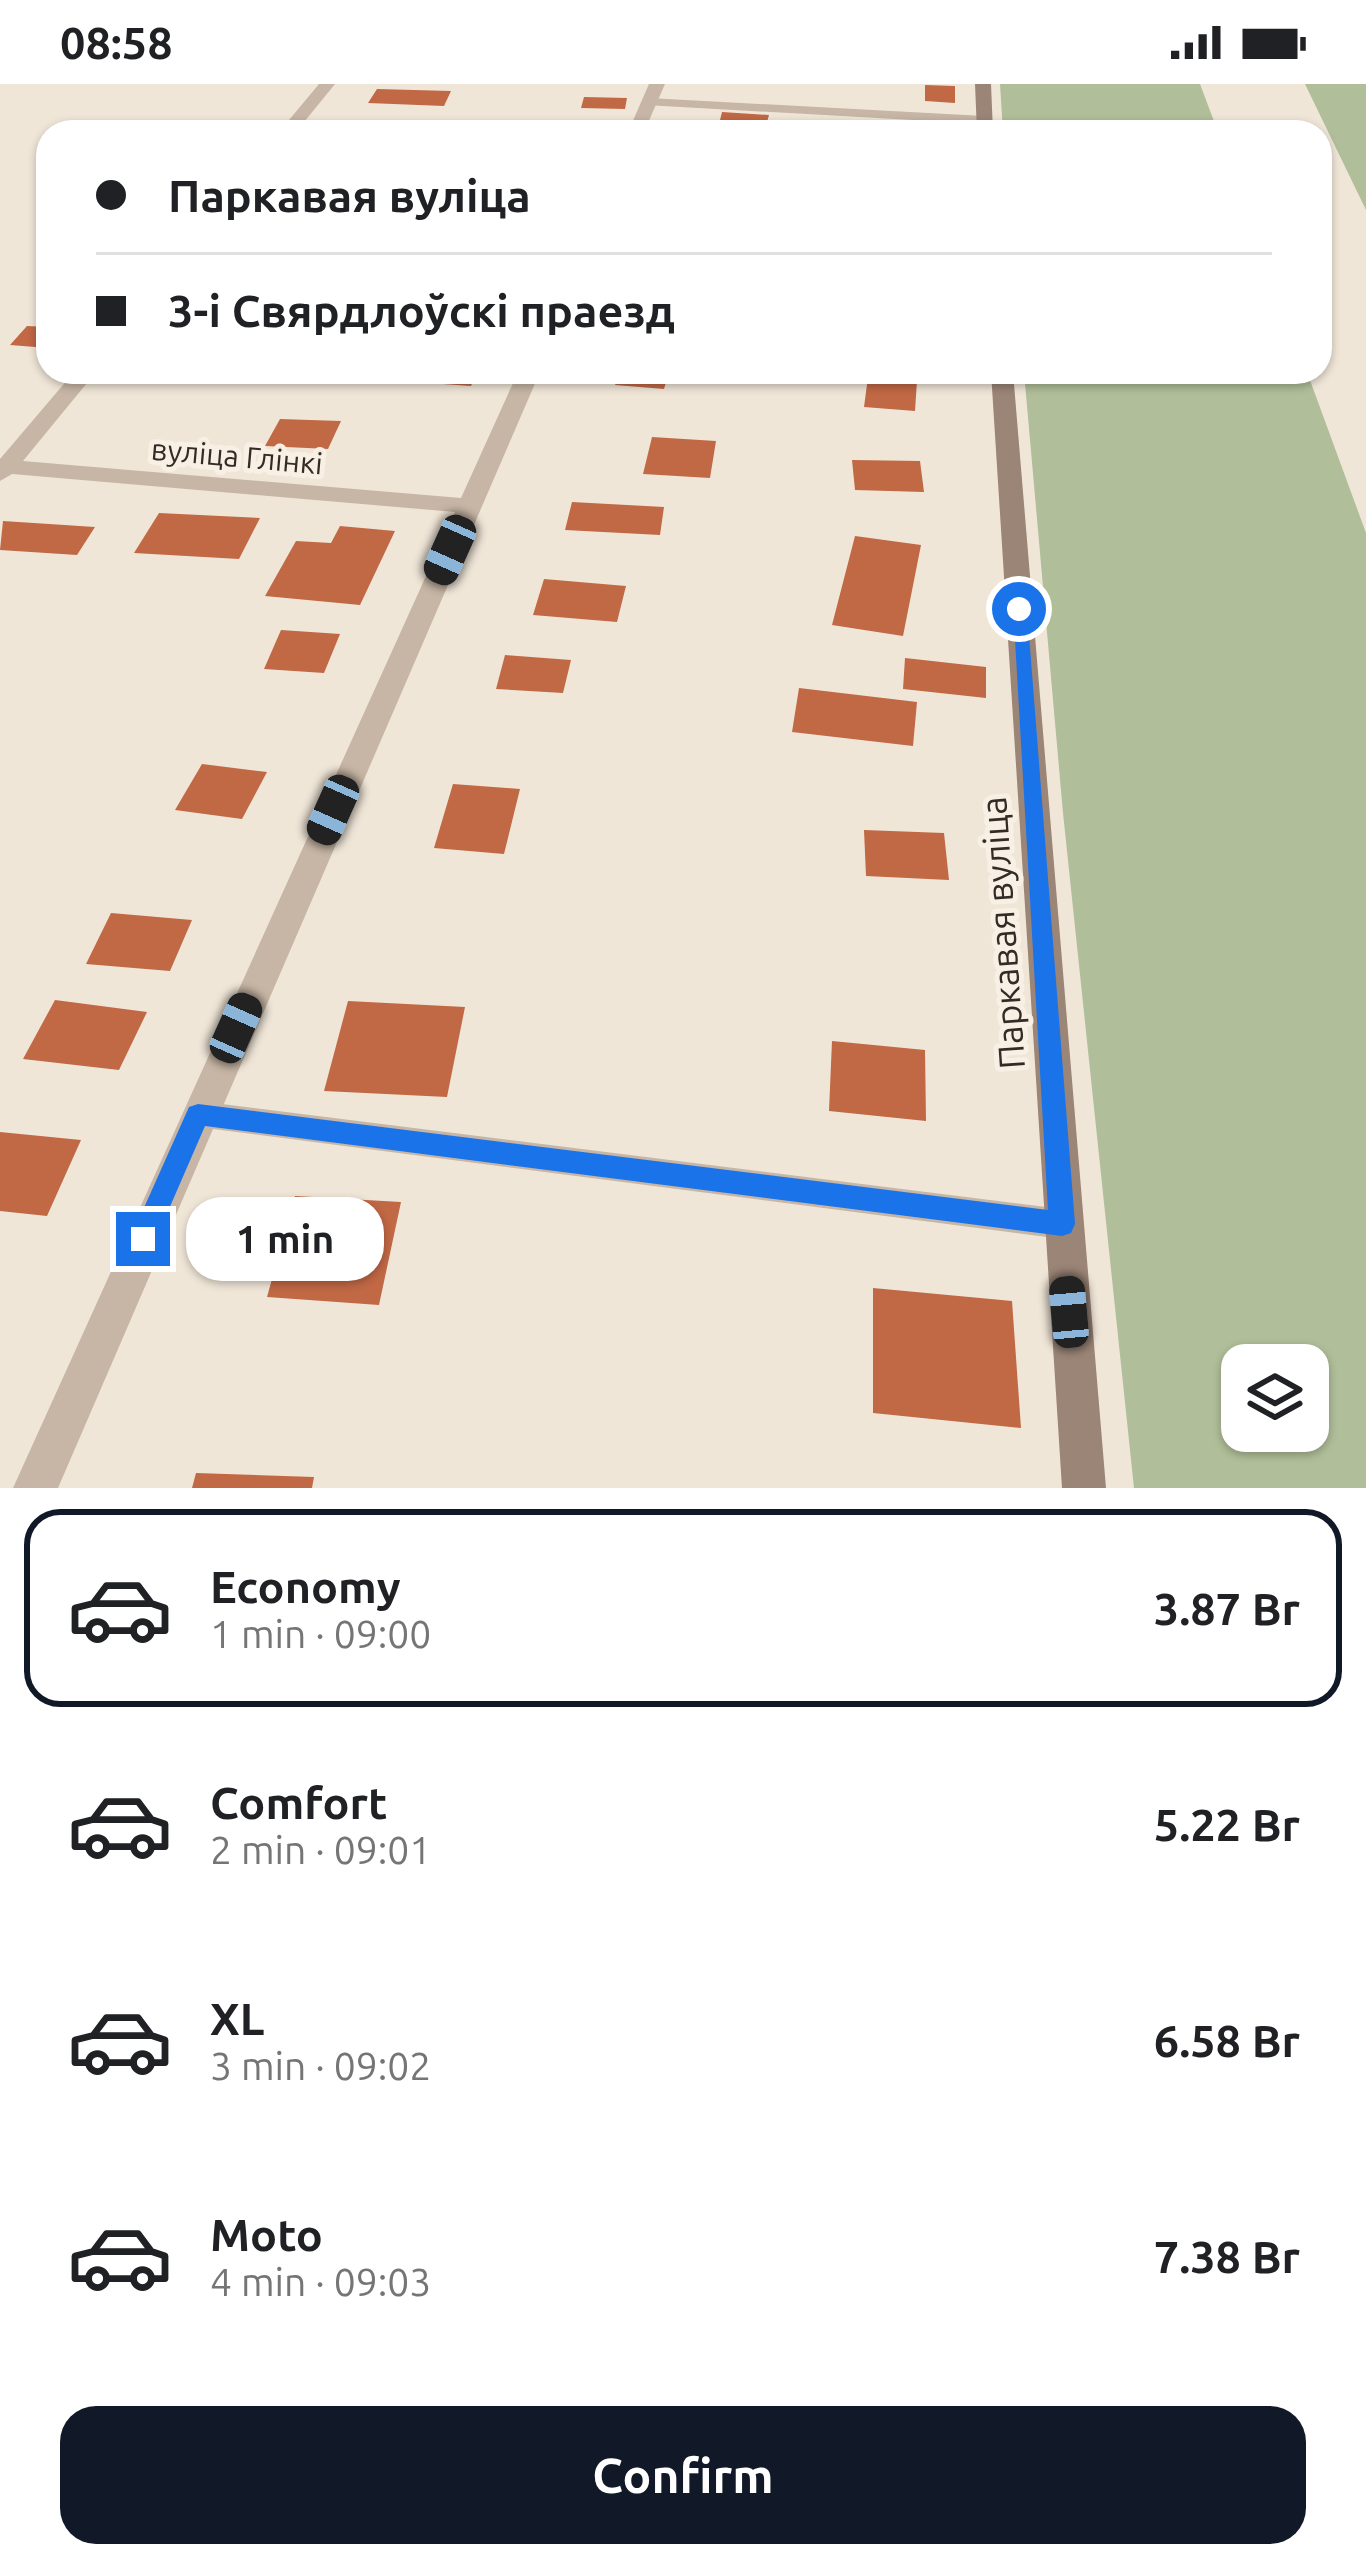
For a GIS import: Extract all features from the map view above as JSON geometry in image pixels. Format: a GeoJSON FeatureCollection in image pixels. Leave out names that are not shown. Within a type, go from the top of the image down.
{"type":"FeatureCollection","features":[{"type":"Feature","properties":{"kind":"street"},"geometry":{"type":"LineString","coordinates":[[297,120],[327,84]]}},
{"type":"Feature","properties":{"kind":"street"},"geometry":{"type":"LineString","coordinates":[[641,120],[657,84]]}},
{"type":"Feature","properties":{"kind":"street"},"geometry":{"type":"LineString","coordinates":[[983,84],[985,120]]}},
{"type":"Feature","properties":{"kind":"street"},"geometry":{"type":"LineString","coordinates":[[2,469],[75,384]]}},
{"type":"Feature","properties":{"kind":"street"},"geometry":{"type":"LineString","coordinates":[[34,1488],[524,384]]}},
{"type":"Feature","properties":{"kind":"street","name":"Паркавая вуліца"},"geometry":{"type":"LineString","coordinates":[[1003,384],[1084,1488]]}},
{"type":"Feature","properties":{"kind":"street","name":"вуліца Глінкі"},"geometry":{"type":"LineString","coordinates":[[2,469],[469,506]]}},
{"type":"Feature","properties":{"kind":"lane"},"geometry":{"type":"LineString","coordinates":[[649,102],[901,120]]}},
{"type":"Feature","properties":{"kind":"lane"},"geometry":{"type":"LineString","coordinates":[[198,1114],[1062,1224]]}},
{"type":"Feature","properties":{"kind":"green space"},"geometry":{"type":"Polygon","coordinates":[[[1000,84],[1200,84],[1214,120],[1002,120],[1000,84]]]}},
{"type":"Feature","properties":{"kind":"green space"},"geometry":{"type":"Polygon","coordinates":[[[1305,84],[1366,84],[1366,210],[1332,140],[1332,120],[1322,120],[1305,84]]]}},
{"type":"Feature","properties":{"kind":"green space"},"geometry":{"type":"Polygon","coordinates":[[[1025,384],[1311,384],[1366,533],[1366,1488],[1134,1488],[1063,813],[1025,384]]]}},
{"type":"Feature","properties":{"kind":"building"},"geometry":{"type":"Polygon","coordinates":[[[925,85],[955,86],[955,103],[925,101],[925,85]]]}},
{"type":"Feature","properties":{"kind":"building"},"geometry":{"type":"Polygon","coordinates":[[[377,89],[451,91],[444,106],[368,103],[377,89]]]}},
{"type":"Feature","properties":{"kind":"building"},"geometry":{"type":"Polygon","coordinates":[[[584,97],[627,98],[625,109],[581,108],[584,97]]]}},
{"type":"Feature","properties":{"kind":"building"},"geometry":{"type":"Polygon","coordinates":[[[722,112],[769,115],[768,120],[720,120],[722,112]]]}},
{"type":"Feature","properties":{"kind":"building"},"geometry":{"type":"Polygon","coordinates":[[[27,326],[36,326],[36,347],[10,345],[27,326]]]}},
{"type":"Feature","properties":{"kind":"building"},"geometry":{"type":"Polygon","coordinates":[[[615,384],[665,384],[664,389],[615,384]]]}},
{"type":"Feature","properties":{"kind":"building"},"geometry":{"type":"Polygon","coordinates":[[[867,384],[917,384],[915,411],[864,407],[867,384]]]}},
{"type":"Feature","properties":{"kind":"building"},"geometry":{"type":"Polygon","coordinates":[[[280,419],[341,421],[328,449],[265,446],[280,419]]]}},
{"type":"Feature","properties":{"kind":"building"},"geometry":{"type":"Polygon","coordinates":[[[652,437],[716,441],[710,478],[643,474],[652,437]]]}},
{"type":"Feature","properties":{"kind":"building"},"geometry":{"type":"Polygon","coordinates":[[[852,460],[920,461],[924,492],[855,490],[852,460]]]}},
{"type":"Feature","properties":{"kind":"building"},"geometry":{"type":"Polygon","coordinates":[[[572,502],[664,507],[660,535],[565,530],[572,502]]]}},
{"type":"Feature","properties":{"kind":"building"},"geometry":{"type":"Polygon","coordinates":[[[159,513],[260,518],[239,559],[134,553],[159,513]]]}},
{"type":"Feature","properties":{"kind":"building"},"geometry":{"type":"Polygon","coordinates":[[[3,521],[95,527],[77,555],[0,550],[3,521]]]}},
{"type":"Feature","properties":{"kind":"building"},"geometry":{"type":"Polygon","coordinates":[[[340,526],[395,531],[360,605],[265,596],[296,541],[331,543],[340,526]]]}},
{"type":"Feature","properties":{"kind":"building"},"geometry":{"type":"Polygon","coordinates":[[[855,536],[921,545],[903,636],[832,625],[855,536]]]}},
{"type":"Feature","properties":{"kind":"building"},"geometry":{"type":"Polygon","coordinates":[[[544,579],[626,586],[617,622],[533,615],[544,579]]]}},
{"type":"Feature","properties":{"kind":"building"},"geometry":{"type":"Polygon","coordinates":[[[281,630],[340,634],[324,673],[264,669],[281,630]]]}},
{"type":"Feature","properties":{"kind":"building"},"geometry":{"type":"Polygon","coordinates":[[[505,655],[571,660],[563,693],[496,689],[505,655]]]}},
{"type":"Feature","properties":{"kind":"building"},"geometry":{"type":"Polygon","coordinates":[[[905,658],[986,667],[986,698],[903,689],[905,658]]]}},
{"type":"Feature","properties":{"kind":"building"},"geometry":{"type":"Polygon","coordinates":[[[799,688],[917,702],[913,746],[792,732],[799,688]]]}},
{"type":"Feature","properties":{"kind":"building"},"geometry":{"type":"Polygon","coordinates":[[[202,764],[267,772],[242,819],[175,810],[202,764]]]}},
{"type":"Feature","properties":{"kind":"building"},"geometry":{"type":"Polygon","coordinates":[[[453,784],[520,789],[504,854],[434,848],[453,784]]]}},
{"type":"Feature","properties":{"kind":"building"},"geometry":{"type":"Polygon","coordinates":[[[864,830],[944,833],[949,880],[866,876],[864,830]]]}},
{"type":"Feature","properties":{"kind":"building"},"geometry":{"type":"Polygon","coordinates":[[[111,913],[192,920],[170,971],[86,964],[111,913]]]}},
{"type":"Feature","properties":{"kind":"building"},"geometry":{"type":"Polygon","coordinates":[[[55,1000],[147,1012],[119,1070],[23,1059],[55,1000]]]}},
{"type":"Feature","properties":{"kind":"building"},"geometry":{"type":"Polygon","coordinates":[[[348,1001],[465,1007],[447,1097],[324,1091],[348,1001]]]}},
{"type":"Feature","properties":{"kind":"building"},"geometry":{"type":"Polygon","coordinates":[[[832,1041],[925,1050],[926,1121],[829,1111],[832,1041]]]}},
{"type":"Feature","properties":{"kind":"building"},"geometry":{"type":"Polygon","coordinates":[[[0,1132],[81,1140],[47,1216],[0,1211],[0,1132]]]}},
{"type":"Feature","properties":{"kind":"building"},"geometry":{"type":"Polygon","coordinates":[[[295,1196],[401,1202],[379,1305],[267,1297],[295,1196]]]}},
{"type":"Feature","properties":{"kind":"building"},"geometry":{"type":"Polygon","coordinates":[[[873,1288],[1012,1301],[1021,1428],[873,1413],[873,1288]]]}},
{"type":"Feature","properties":{"kind":"building"},"geometry":{"type":"Polygon","coordinates":[[[196,1473],[314,1477],[312,1488],[192,1488],[196,1473]]]}},
{"type":"Feature","properties":{"kind":"route"},"geometry":{"type":"LineString","coordinates":[[143,1239],[198,1114],[1062,1224],[1019,609]]}}]}
